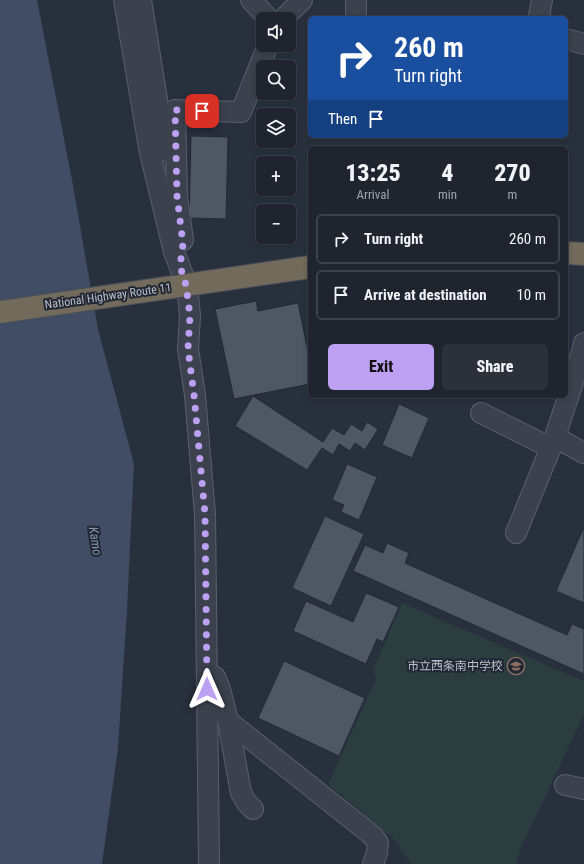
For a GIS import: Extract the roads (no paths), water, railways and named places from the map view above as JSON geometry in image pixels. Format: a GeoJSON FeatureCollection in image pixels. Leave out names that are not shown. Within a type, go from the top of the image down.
{"type":"FeatureCollection","features":[{"type":"Feature","properties":{"kind":"highway"},"geometry":{"type":"LineString","coordinates":[[568,253],[584,254]]}},
{"type":"Feature","properties":{"kind":"highway","name":"National Highway Route 11"},"geometry":{"type":"LineString","coordinates":[[0,312],[179,280],[308,267]]}},
{"type":"Feature","properties":{"kind":"street"},"geometry":{"type":"LineString","coordinates":[[124,0],[150,153],[174,252],[179,280],[190,316],[188,349],[194,395],[205,514],[209,864]]}},
{"type":"Feature","properties":{"kind":"street"},"geometry":{"type":"LineString","coordinates":[[141,0],[160,118],[177,196],[183,244],[179,280]]}},
{"type":"Feature","properties":{"kind":"street"},"geometry":{"type":"LineString","coordinates":[[251,0],[262,12]]}},
{"type":"Feature","properties":{"kind":"street"},"geometry":{"type":"LineString","coordinates":[[290,12],[302,0]]}},
{"type":"Feature","properties":{"kind":"street"},"geometry":{"type":"LineString","coordinates":[[356,0],[356,16]]}},
{"type":"Feature","properties":{"kind":"street"},"geometry":{"type":"LineString","coordinates":[[539,16],[542,0]]}},
{"type":"Feature","properties":{"kind":"street"},"geometry":{"type":"LineString","coordinates":[[568,40],[584,44]]}},
{"type":"Feature","properties":{"kind":"street"},"geometry":{"type":"LineString","coordinates":[[177,196],[175,110],[241,112],[265,52]]}},
{"type":"Feature","properties":{"kind":"street"},"geometry":{"type":"LineString","coordinates":[[568,397],[584,343]]}},
{"type":"Feature","properties":{"kind":"street"},"geometry":{"type":"LineString","coordinates":[[516,533],[553,443],[568,398]]}},
{"type":"Feature","properties":{"kind":"street"},"geometry":{"type":"LineString","coordinates":[[481,413],[553,443],[584,453]]}},
{"type":"Feature","properties":{"kind":"street"},"geometry":{"type":"LineString","coordinates":[[207,676],[215,677],[220,689],[228,721],[241,793],[247,803],[254,809]]}},
{"type":"Feature","properties":{"kind":"street"},"geometry":{"type":"LineString","coordinates":[[228,721],[373,836],[378,843],[377,853],[373,864]]}},
{"type":"Feature","properties":{"kind":"street"},"geometry":{"type":"LineString","coordinates":[[565,785],[584,789]]}},
{"type":"Feature","properties":{"kind":"water","name":"Kamo"},"geometry":{"type":"Polygon","coordinates":[[[0,0],[37,0],[72,180],[98,329],[134,464],[127,610],[118,748],[102,864],[0,864],[0,0]]]}},
{"type":"Feature","properties":{"kind":"place","name":"市立西条南中学校"},"geometry":{"type":"Point","coordinates":[516,666]}}]}
